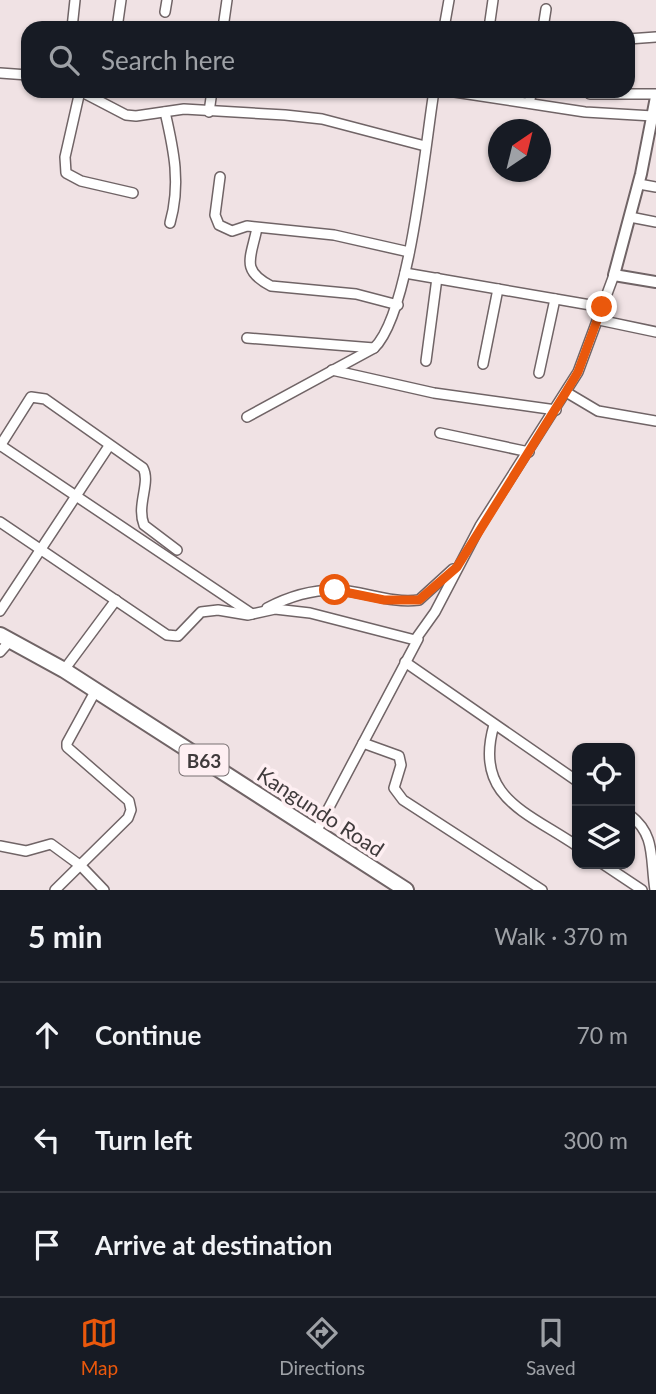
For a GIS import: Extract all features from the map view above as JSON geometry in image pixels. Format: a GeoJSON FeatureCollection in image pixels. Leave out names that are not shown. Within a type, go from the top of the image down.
{"type":"FeatureCollection","features":[{"type":"Feature","properties":{"kind":"highway","name":"Kangundo Road"},"geometry":{"type":"LineString","coordinates":[[3,643],[64,670],[406,890]]}},
{"type":"Feature","properties":{"kind":"street"},"geometry":{"type":"LineString","coordinates":[[73,21],[75,0]]}},
{"type":"Feature","properties":{"kind":"street"},"geometry":{"type":"LineString","coordinates":[[118,21],[121,0]]}},
{"type":"Feature","properties":{"kind":"street"},"geometry":{"type":"LineString","coordinates":[[165,12],[167,0]]}},
{"type":"Feature","properties":{"kind":"street"},"geometry":{"type":"LineString","coordinates":[[224,21],[227,0]]}},
{"type":"Feature","properties":{"kind":"street"},"geometry":{"type":"LineString","coordinates":[[445,21],[449,0]]}},
{"type":"Feature","properties":{"kind":"street"},"geometry":{"type":"LineString","coordinates":[[490,21],[493,0]]}},
{"type":"Feature","properties":{"kind":"street"},"geometry":{"type":"LineString","coordinates":[[544,21],[546,9]]}},
{"type":"Feature","properties":{"kind":"street"},"geometry":{"type":"LineString","coordinates":[[635,38],[656,37]]}},
{"type":"Feature","properties":{"kind":"street"},"geometry":{"type":"LineString","coordinates":[[0,73],[21,74]]}},
{"type":"Feature","properties":{"kind":"street"},"geometry":{"type":"LineString","coordinates":[[316,832],[480,526],[566,392],[599,320],[639,184],[653,116],[656,96],[635,95]]}},
{"type":"Feature","properties":{"kind":"street"},"geometry":{"type":"LineString","coordinates":[[78,98],[65,157],[66,173],[81,181],[133,193]]}},
{"type":"Feature","properties":{"kind":"street"},"geometry":{"type":"LineString","coordinates":[[93,98],[126,115],[184,109],[322,119],[425,146]]}},
{"type":"Feature","properties":{"kind":"street"},"geometry":{"type":"LineString","coordinates":[[209,112],[211,98]]}},
{"type":"Feature","properties":{"kind":"street"},"geometry":{"type":"LineString","coordinates":[[247,416],[374,348],[384,338],[397,305],[405,273],[433,98]]}},
{"type":"Feature","properties":{"kind":"street"},"geometry":{"type":"LineString","coordinates":[[504,98],[585,112],[653,116]]}},
{"type":"Feature","properties":{"kind":"street"},"geometry":{"type":"LineString","coordinates":[[529,103],[530,98]]}},
{"type":"Feature","properties":{"kind":"street"},"geometry":{"type":"LineString","coordinates":[[585,112],[588,98]]}},
{"type":"Feature","properties":{"kind":"street"},"geometry":{"type":"LineString","coordinates":[[165,112],[177,164],[176,204],[170,223]]}},
{"type":"Feature","properties":{"kind":"street"},"geometry":{"type":"LineString","coordinates":[[220,177],[215,215],[219,225],[232,231],[247,226],[334,235],[409,252]]}},
{"type":"Feature","properties":{"kind":"street"},"geometry":{"type":"LineString","coordinates":[[639,184],[656,187]]}},
{"type":"Feature","properties":{"kind":"street"},"geometry":{"type":"LineString","coordinates":[[630,217],[656,222]]}},
{"type":"Feature","properties":{"kind":"street"},"geometry":{"type":"LineString","coordinates":[[257,229],[250,265],[252,274],[259,280],[271,286],[356,294],[397,305]]}},
{"type":"Feature","properties":{"kind":"street"},"geometry":{"type":"LineString","coordinates":[[405,273],[602,307]]}},
{"type":"Feature","properties":{"kind":"street"},"geometry":{"type":"LineString","coordinates":[[614,275],[656,282]]}},
{"type":"Feature","properties":{"kind":"street"},"geometry":{"type":"LineString","coordinates":[[426,360],[437,278]]}},
{"type":"Feature","properties":{"kind":"street"},"geometry":{"type":"LineString","coordinates":[[483,364],[498,289]]}},
{"type":"Feature","properties":{"kind":"street"},"geometry":{"type":"LineString","coordinates":[[539,373],[555,299]]}},
{"type":"Feature","properties":{"kind":"street"},"geometry":{"type":"LineString","coordinates":[[599,320],[656,332]]}},
{"type":"Feature","properties":{"kind":"street"},"geometry":{"type":"LineString","coordinates":[[247,338],[374,348]]}},
{"type":"Feature","properties":{"kind":"street"},"geometry":{"type":"LineString","coordinates":[[332,370],[434,393],[556,410]]}},
{"type":"Feature","properties":{"kind":"street"},"geometry":{"type":"LineString","coordinates":[[566,392],[598,411],[656,421]]}},
{"type":"Feature","properties":{"kind":"street"},"geometry":{"type":"LineString","coordinates":[[140,539],[144,525],[140,503],[145,471],[37,396],[31,397],[0,446],[77,496],[140,539],[253,614]]}},
{"type":"Feature","properties":{"kind":"street"},"geometry":{"type":"LineString","coordinates":[[440,433],[529,452]]}},
{"type":"Feature","properties":{"kind":"street"},"geometry":{"type":"LineString","coordinates":[[0,611],[109,446]]}},
{"type":"Feature","properties":{"kind":"street"},"geometry":{"type":"LineString","coordinates":[[0,522],[173,637],[178,636],[201,612],[218,610],[253,614],[292,595],[335,590],[384,600],[419,600],[457,567]]}},
{"type":"Feature","properties":{"kind":"street"},"geometry":{"type":"LineString","coordinates":[[144,525],[177,550]]}},
{"type":"Feature","properties":{"kind":"street"},"geometry":{"type":"LineString","coordinates":[[64,670],[116,600]]}},
{"type":"Feature","properties":{"kind":"street"},"geometry":{"type":"LineString","coordinates":[[265,609],[295,610],[405,640],[418,639]]}},
{"type":"Feature","properties":{"kind":"street"},"geometry":{"type":"LineString","coordinates":[[405,663],[572,778]]}},
{"type":"Feature","properties":{"kind":"street"},"geometry":{"type":"LineString","coordinates":[[55,890],[128,818],[131,810],[129,802],[67,747],[96,690]]}},
{"type":"Feature","properties":{"kind":"street"},"geometry":{"type":"LineString","coordinates":[[495,725],[488,746],[489,770],[500,794],[572,843]]}},
{"type":"Feature","properties":{"kind":"street"},"geometry":{"type":"LineString","coordinates":[[363,743],[399,756],[401,765],[394,788],[403,800],[542,890]]}},
{"type":"Feature","properties":{"kind":"street"},"geometry":{"type":"LineString","coordinates":[[635,819],[647,828],[653,845],[655,890]]}},
{"type":"Feature","properties":{"kind":"street"},"geometry":{"type":"LineString","coordinates":[[0,846],[26,851],[51,844],[81,866],[104,890]]}},
{"type":"Feature","properties":{"kind":"street"},"geometry":{"type":"LineString","coordinates":[[610,869],[642,890]]}},
{"type":"Feature","properties":{"kind":"route"},"geometry":{"type":"LineString","coordinates":[[335,590],[384,600],[419,600],[457,567],[578,372],[602,307]]}}]}
